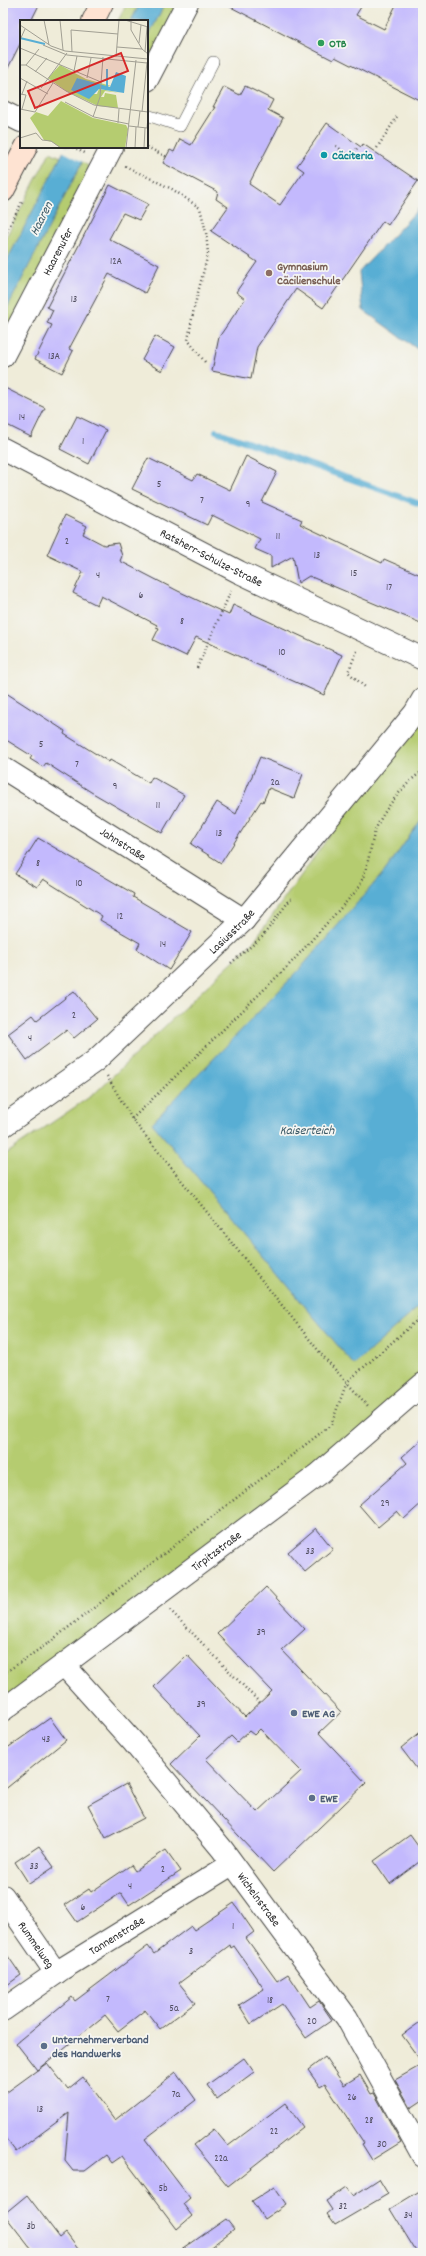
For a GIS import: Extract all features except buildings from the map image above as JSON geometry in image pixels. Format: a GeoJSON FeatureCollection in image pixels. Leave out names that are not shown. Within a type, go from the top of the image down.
{"type":"FeatureCollection","features":[{"type":"Feature","properties":{"kind":"main road"},"geometry":{"type":"LineString","coordinates":[[94,20],[102,3]]}},
{"type":"Feature","properties":{"kind":"main road"},"geometry":{"type":"LineString","coordinates":[[3,191],[25,148]]}},
{"type":"Feature","properties":{"kind":"street"},"geometry":{"type":"LineString","coordinates":[[148,78],[186,3]]}},
{"type":"Feature","properties":{"kind":"street"},"geometry":{"type":"LineString","coordinates":[[3,112],[20,120]]}},
{"type":"Feature","properties":{"kind":"street","name":"Haarenufer"},"geometry":{"type":"LineString","coordinates":[[3,356],[109,154]]}},
{"type":"Feature","properties":{"kind":"street","name":"Ratsherr-Schulze-Straße"},"geometry":{"type":"LineString","coordinates":[[3,449],[239,572],[423,659]]}},
{"type":"Feature","properties":{"kind":"street","name":"Lasiusstraße"},"geometry":{"type":"LineString","coordinates":[[3,1126],[95,1061],[244,920],[414,713],[423,699]]}},
{"type":"Feature","properties":{"kind":"street","name":"Jahnstraße"},"geometry":{"type":"LineString","coordinates":[[3,768],[244,920]]}},
{"type":"Feature","properties":{"kind":"street","name":"Tirpitzstraße"},"geometry":{"type":"LineString","coordinates":[[3,1710],[319,1474],[423,1384]]}},
{"type":"Feature","properties":{"kind":"street","name":"Wichelnstraße"},"geometry":{"type":"LineString","coordinates":[[64,1665],[134,1743],[232,1864],[347,2018],[423,2156]]}},
{"type":"Feature","properties":{"kind":"street","name":"Tannenstraße"},"geometry":{"type":"LineString","coordinates":[[3,2010],[56,1973],[232,1864]]}},
{"type":"Feature","properties":{"kind":"street","name":"Rummelweg"},"geometry":{"type":"LineString","coordinates":[[3,1896],[56,1973]]}},
{"type":"Feature","properties":{"kind":"lane"},"geometry":{"type":"LineString","coordinates":[[148,115],[180,126],[213,62]]}},
{"type":"Feature","properties":{"kind":"path"},"geometry":{"type":"LineString","coordinates":[[377,148],[398,116]]}},
{"type":"Feature","properties":{"kind":"path"},"geometry":{"type":"LineString","coordinates":[[336,146],[351,157],[358,147]]}},
{"type":"Feature","properties":{"kind":"path"},"geometry":{"type":"LineString","coordinates":[[148,148],[167,157]]}},
{"type":"Feature","properties":{"kind":"path"},"geometry":{"type":"LineString","coordinates":[[109,154],[114,161],[166,186],[200,208],[206,232],[208,254],[194,308],[188,340],[205,362]]}},
{"type":"Feature","properties":{"kind":"path"},"geometry":{"type":"LineString","coordinates":[[197,668],[239,572]]}},
{"type":"Feature","properties":{"kind":"path"},"geometry":{"type":"LineString","coordinates":[[364,632],[348,672],[365,687]]}},
{"type":"Feature","properties":{"kind":"path"},"geometry":{"type":"LineString","coordinates":[[132,1119],[289,965],[357,890],[364,878],[375,832],[393,800],[423,771]]}},
{"type":"Feature","properties":{"kind":"path"},"geometry":{"type":"LineString","coordinates":[[104,1071],[132,1119],[322,1355],[370,1408]]}},
{"type":"Feature","properties":{"kind":"path"},"geometry":{"type":"LineString","coordinates":[[3,1674],[47,1644],[331,1425],[348,1382],[423,1315]]}},
{"type":"Feature","properties":{"kind":"path"},"geometry":{"type":"LineString","coordinates":[[156,1596],[260,1703]]}},
{"type":"Feature","properties":{"kind":"green space"},"geometry":{"type":"Polygon","coordinates":[[[127,3],[140,3],[132,20],[118,20],[127,3]]]}},
{"type":"Feature","properties":{"kind":"green space"},"geometry":{"type":"Polygon","coordinates":[[[165,3],[180,3],[148,65],[148,37],[165,3]]]}},
{"type":"Feature","properties":{"kind":"green space"},"geometry":{"type":"Polygon","coordinates":[[[50,152],[61,157],[3,268],[3,243],[50,152]]]}},
{"type":"Feature","properties":{"kind":"green space"},"geometry":{"type":"Polygon","coordinates":[[[83,161],[93,171],[3,343],[3,316],[83,161]]]}},
{"type":"Feature","properties":{"kind":"green space"},"geometry":{"type":"Polygon","coordinates":[[[423,705],[423,817],[385,871],[299,970],[152,1123],[354,1365],[423,1303],[423,1384],[3,1702],[3,1156],[94,1094],[254,941],[423,705]]]}},
{"type":"Feature","properties":{"kind":"water"},"geometry":{"type":"Polygon","coordinates":[[[140,3],[165,3],[148,37],[148,20],[132,20],[140,3]]]}},
{"type":"Feature","properties":{"kind":"water","name":"Haaren"},"geometry":{"type":"Polygon","coordinates":[[[65,148],[89,148],[3,316],[3,268],[65,148]]]}},
{"type":"Feature","properties":{"kind":"water"},"geometry":{"type":"Polygon","coordinates":[[[423,204],[423,353],[363,310],[359,272],[423,204]]]}},
{"type":"Feature","properties":{"kind":"water","name":"Kaiserteich"},"geometry":{"type":"Polygon","coordinates":[[[423,817],[423,1303],[354,1365],[152,1123],[299,970],[385,871],[423,817]]]}},
{"type":"Feature","properties":{"kind":"pier"},"geometry":{"type":"Polygon","coordinates":[[[64,148],[92,148],[85,163],[62,151],[64,148]]]}},
{"type":"Feature","properties":{"kind":"waterway"},"geometry":{"type":"LineString","coordinates":[[216,431],[423,505]]}},
{"type":"Feature","properties":{"kind":"place","name":"OTB"},"geometry":{"type":"Point","coordinates":[321,43]}},
{"type":"Feature","properties":{"kind":"place","name":"Cäciteria"},"geometry":{"type":"Point","coordinates":[324,155]}},
{"type":"Feature","properties":{"kind":"place","name":"Gymnasium Cäcilienschule"},"geometry":{"type":"Point","coordinates":[269,273]}},
{"type":"Feature","properties":{"kind":"place","name":"EWE AG"},"geometry":{"type":"Point","coordinates":[294,1713]}},
{"type":"Feature","properties":{"kind":"place","name":"EWE"},"geometry":{"type":"Point","coordinates":[312,1798]}},
{"type":"Feature","properties":{"kind":"place","name":"Unternehmerverband des Handwerks"},"geometry":{"type":"Point","coordinates":[44,2046]}}]}
